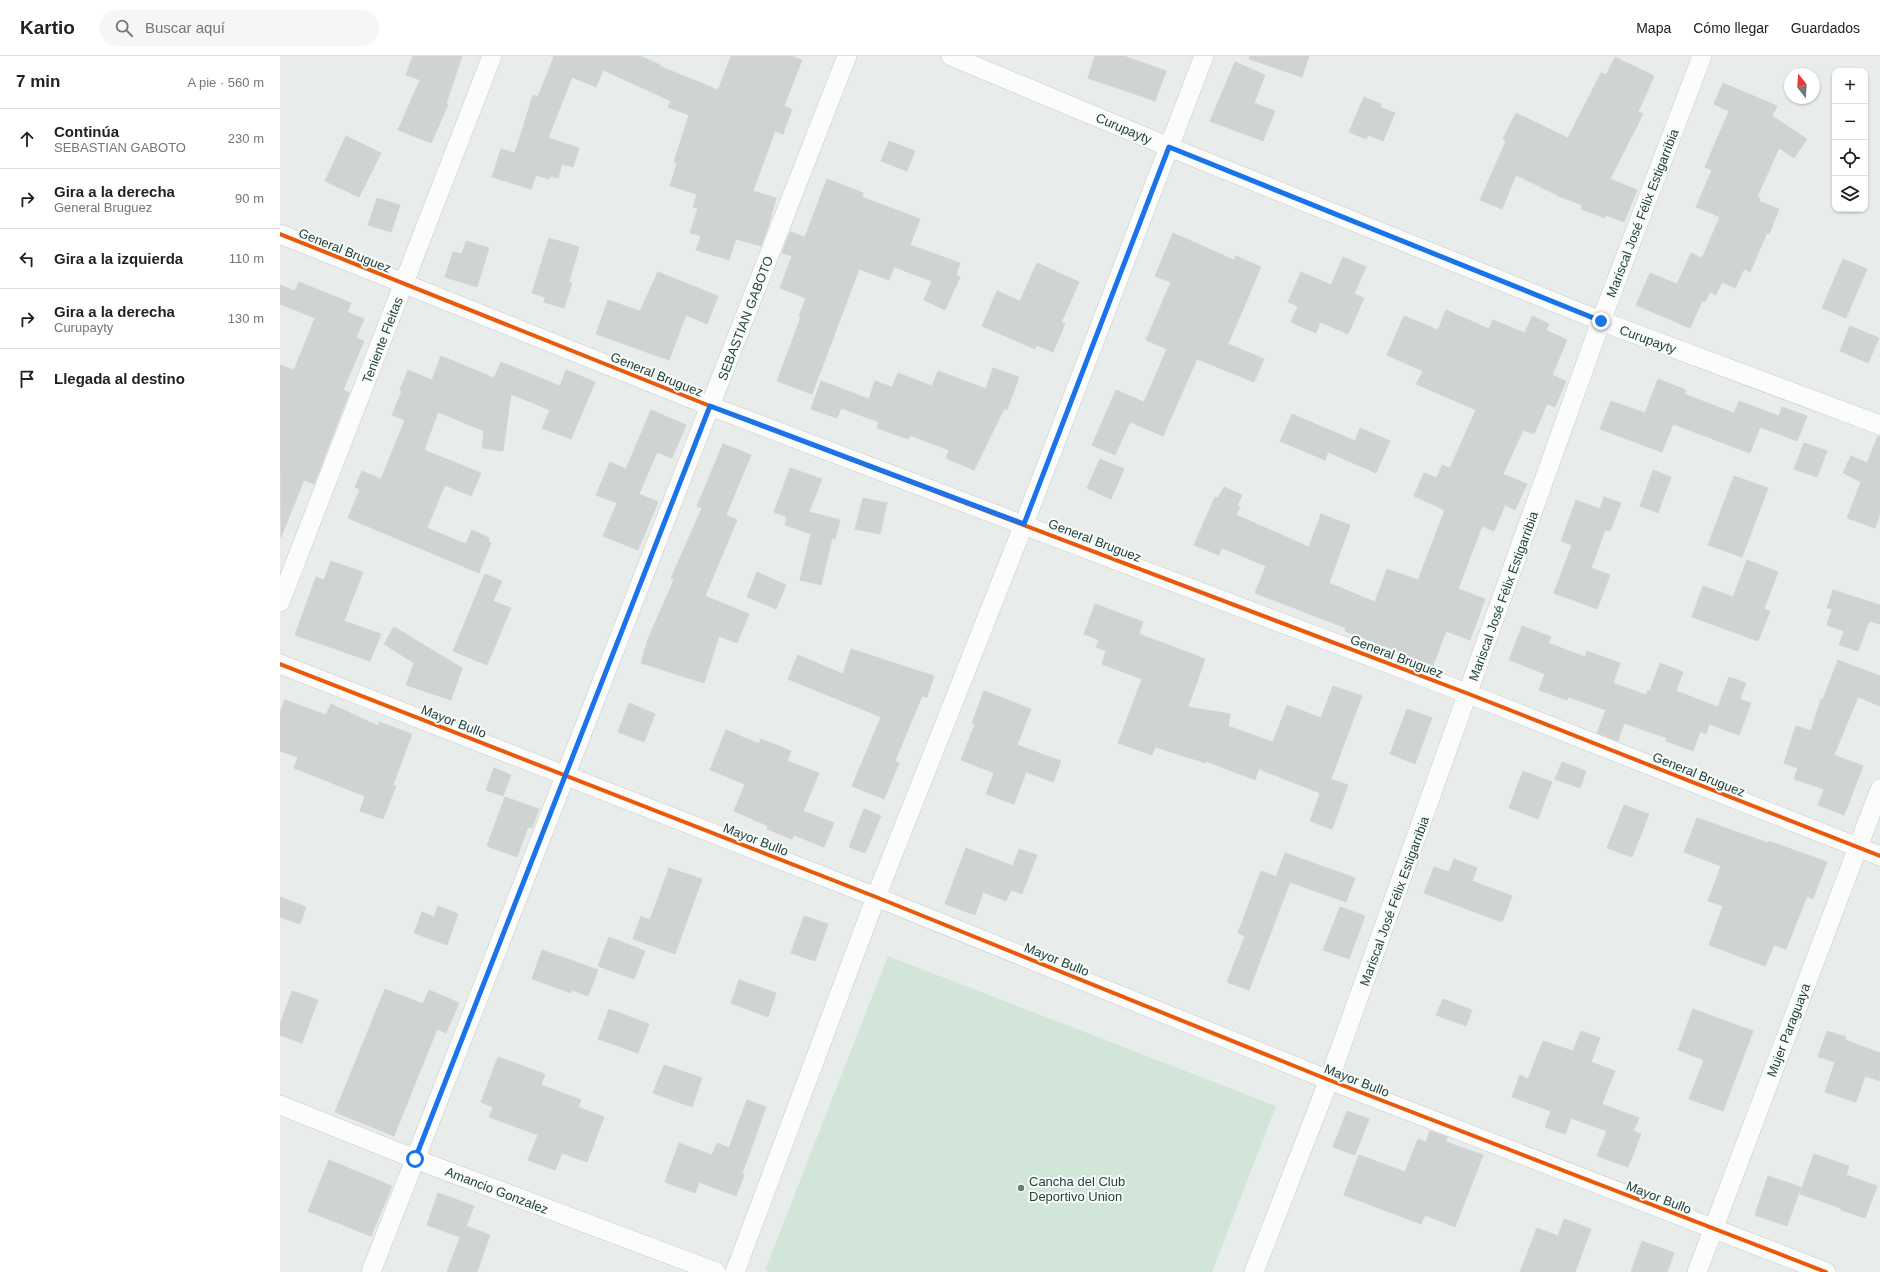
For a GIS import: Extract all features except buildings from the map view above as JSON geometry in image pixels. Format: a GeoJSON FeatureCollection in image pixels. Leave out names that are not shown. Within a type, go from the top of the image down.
{"type":"FeatureCollection","features":[{"type":"Feature","properties":{"kind":"street","name":"Teniente Fleitas"},"geometry":{"type":"LineString","coordinates":[[280,602],[492,56]]}},
{"type":"Feature","properties":{"kind":"street","name":"SEBASTIAN GABOTO"},"geometry":{"type":"LineString","coordinates":[[371,1272],[847,56]]}},
{"type":"Feature","properties":{"kind":"street","name":"Curupayty"},"geometry":{"type":"LineString","coordinates":[[951,56],[1169,147],[1601,321],[1880,425]]}},
{"type":"Feature","properties":{"kind":"street"},"geometry":{"type":"LineString","coordinates":[[735,1272],[876,897],[1024,524],[1204,56]]}},
{"type":"Feature","properties":{"kind":"street","name":"Mariscal José Félix Estigarribia"},"geometry":{"type":"LineString","coordinates":[[1254,1272],[1329,1080],[1469,694],[1601,321],[1702,56]]}},
{"type":"Feature","properties":{"kind":"street","name":"General Bruguez"},"geometry":{"type":"LineString","coordinates":[[280,234],[710,406],[1469,694],[1880,856]]}},
{"type":"Feature","properties":{"kind":"street","name":"Mayor Bullo"},"geometry":{"type":"LineString","coordinates":[[280,664],[876,897],[1329,1080],[1826,1272]]}},
{"type":"Feature","properties":{"kind":"street","name":"Mujer Paraguaya"},"geometry":{"type":"LineString","coordinates":[[1697,1272],[1880,789]]}},
{"type":"Feature","properties":{"kind":"street","name":"Amancio Gonzalez"},"geometry":{"type":"LineString","coordinates":[[280,1105],[415,1159],[716,1272]]}},
{"type":"Feature","properties":{"kind":"green space","name":"Cancha del Club Deportivo Union"},"geometry":{"type":"Polygon","coordinates":[[[888,956],[1276,1106],[1212,1272],[770,1272],[765,1270],[888,956]]]}},
{"type":"Feature","properties":{"kind":"cycle path"},"geometry":{"type":"LineString","coordinates":[[280,234],[710,406],[1469,694],[1880,856]]}},
{"type":"Feature","properties":{"kind":"cycle path"},"geometry":{"type":"LineString","coordinates":[[280,664],[876,897],[1329,1080],[1826,1272]]}},
{"type":"Feature","properties":{"kind":"place","name":"Cancha del Club Deportivo Union"},"geometry":{"type":"Point","coordinates":[1021,1188]}},
{"type":"Feature","properties":{"kind":"route"},"geometry":{"type":"LineString","coordinates":[[415,1159],[710,406],[1024,524],[1169,147],[1601,321]]}}]}
